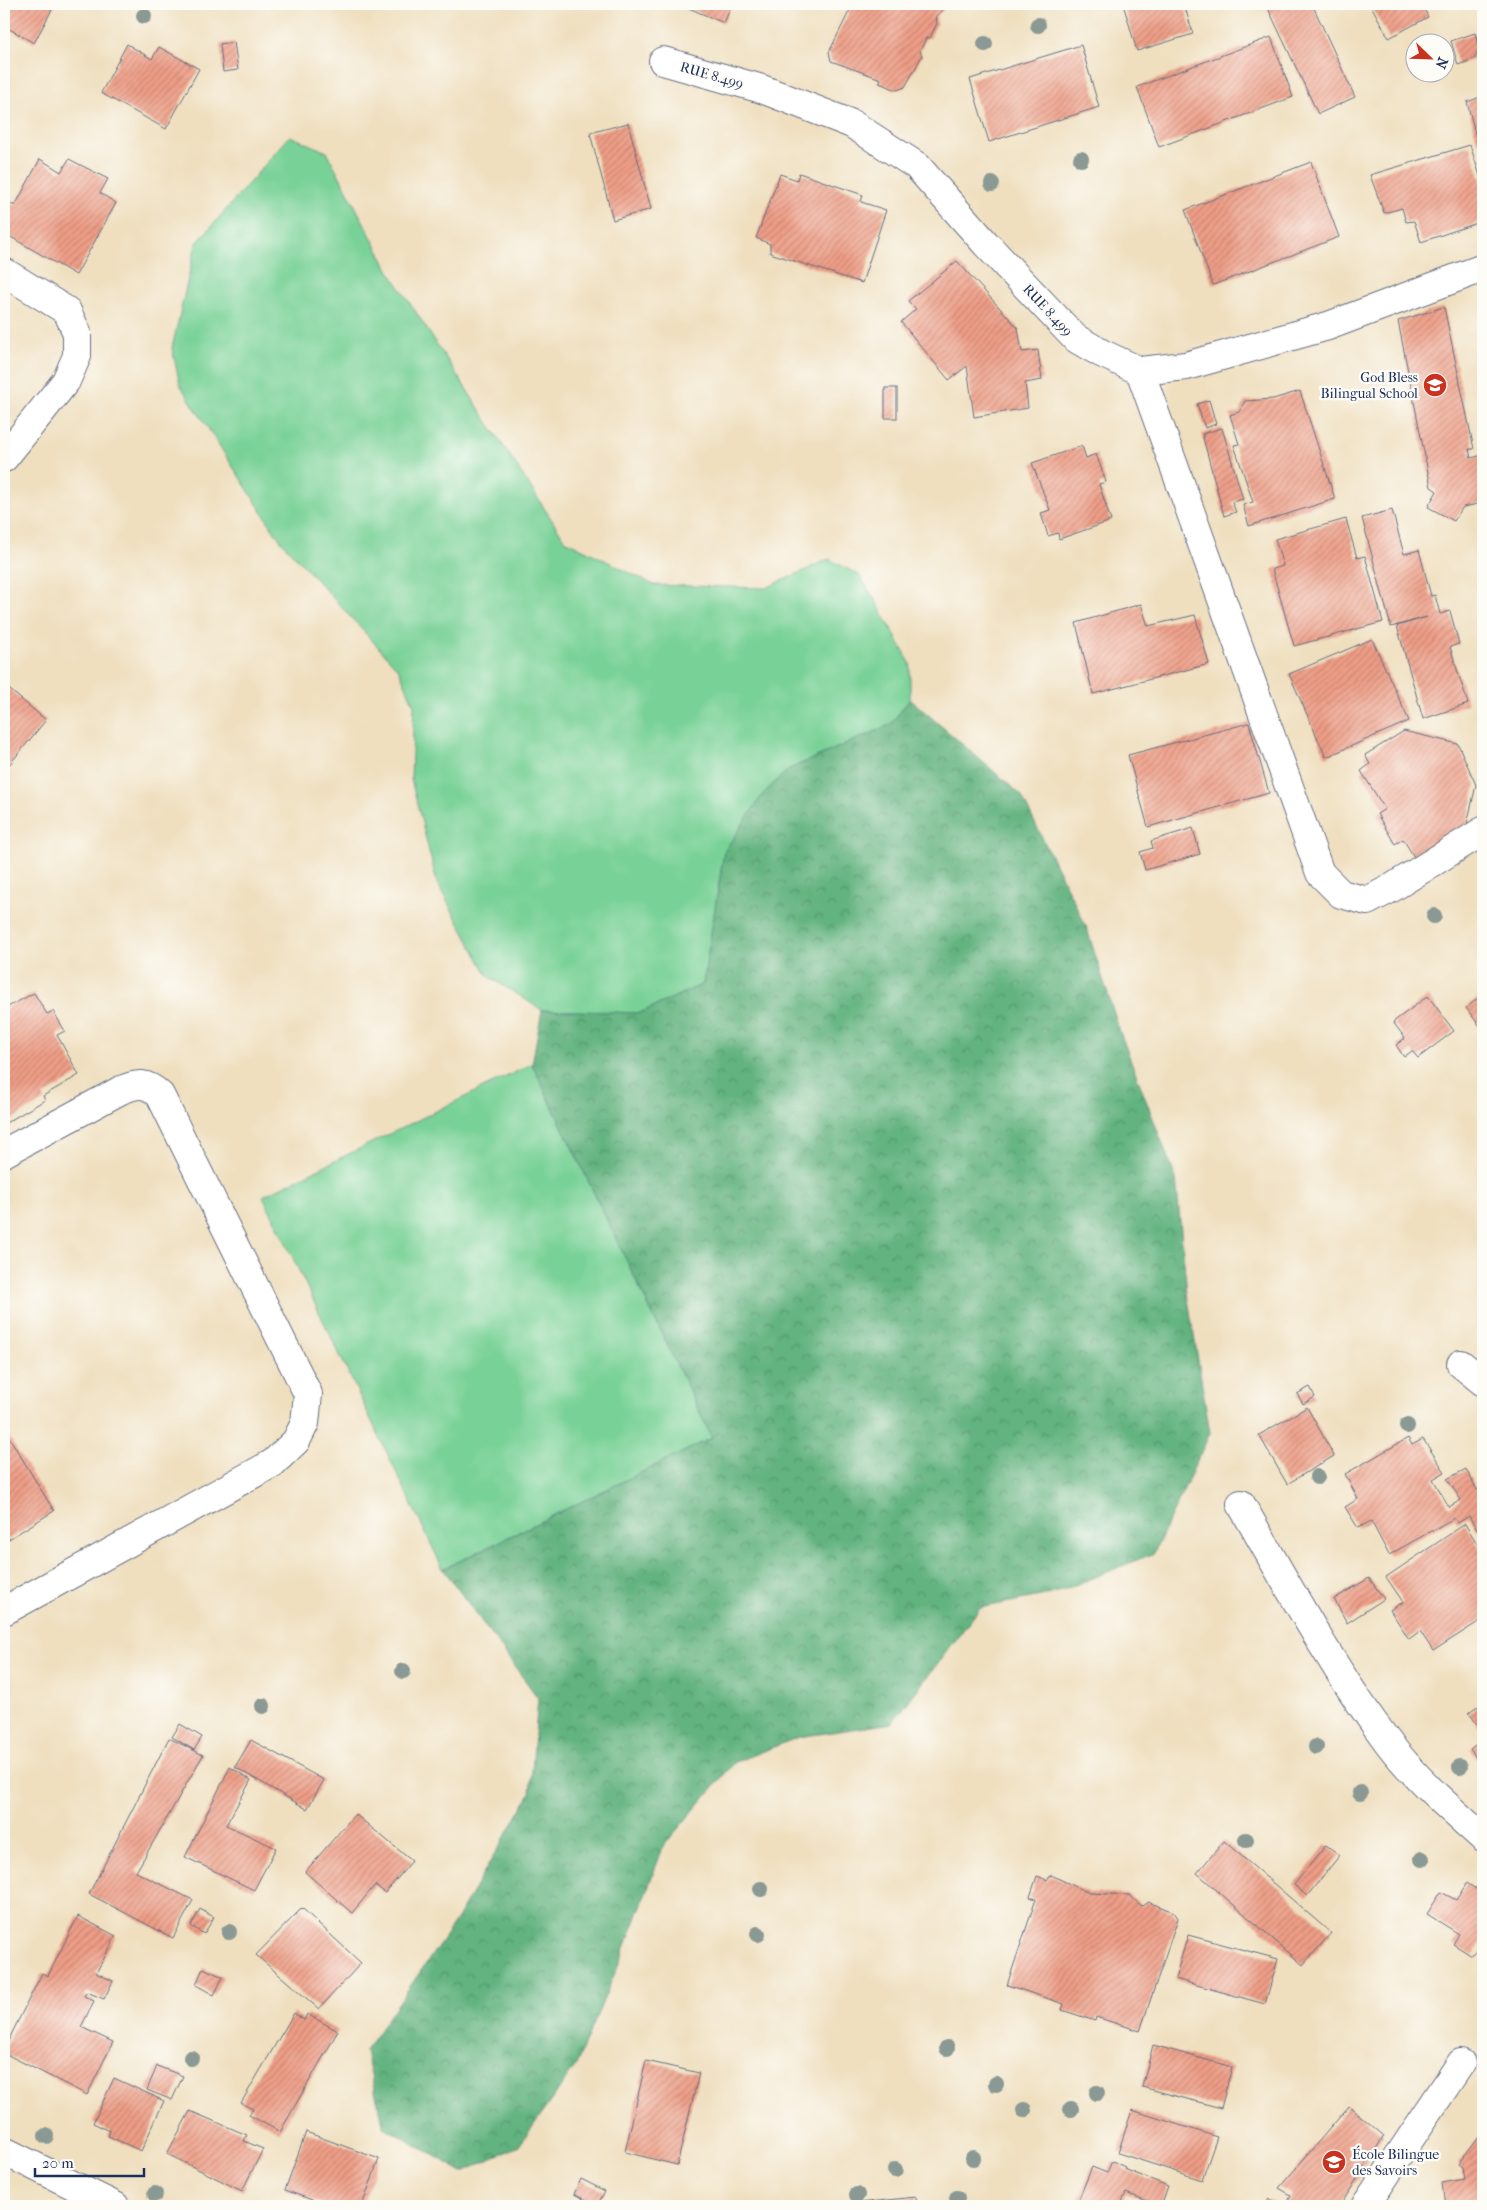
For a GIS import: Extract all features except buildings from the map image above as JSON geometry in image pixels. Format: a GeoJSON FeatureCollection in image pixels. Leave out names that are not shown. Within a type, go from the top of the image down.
{"type":"FeatureCollection","features":[{"type":"Feature","properties":{"kind":"street","name":"RUE 8.499"},"geometry":{"type":"LineString","coordinates":[[663,61],[762,89],[852,124],[917,166],[986,244],[1075,338],[1140,371]]}},
{"type":"Feature","properties":{"kind":"street"},"geometry":{"type":"LineString","coordinates":[[1483,268],[1328,326],[1186,366],[1140,371],[1320,873],[1341,894],[1367,901],[1390,889],[1483,831]]}},
{"type":"Feature","properties":{"kind":"street"},"geometry":{"type":"LineString","coordinates":[[4,272],[67,311],[78,333],[78,356],[66,381],[4,458]]}},
{"type":"Feature","properties":{"kind":"street"},"geometry":{"type":"LineString","coordinates":[[4,1153],[121,1090],[135,1084],[151,1087],[160,1095],[308,1394],[305,1423],[296,1441],[273,1463],[4,1611]]}},
{"type":"Feature","properties":{"kind":"street"},"geometry":{"type":"LineString","coordinates":[[1461,1364],[1483,1382]]}},
{"type":"Feature","properties":{"kind":"street"},"geometry":{"type":"LineString","coordinates":[[1241,1504],[1325,1651],[1387,1742],[1436,1796],[1483,1838]]}},
{"type":"Feature","properties":{"kind":"street"},"geometry":{"type":"LineString","coordinates":[[1365,2206],[1461,2063]]}},
{"type":"Feature","properties":{"kind":"street"},"geometry":{"type":"LineString","coordinates":[[4,2151],[115,2206]]}},
{"type":"Feature","properties":{"kind":"green space"},"geometry":{"type":"Polygon","coordinates":[[[290,136],[327,152],[389,271],[565,540],[654,585],[766,588],[829,559],[859,575],[877,603],[910,663],[910,699],[890,725],[789,769],[724,852],[703,984],[640,1013],[542,1010],[488,976],[437,883],[411,779],[414,705],[399,670],[281,541],[180,385],[172,348],[196,244],[290,136]]]}},
{"type":"Feature","properties":{"kind":"green space"},"geometry":{"type":"Polygon","coordinates":[[[910,699],[1021,795],[1086,926],[1120,1032],[1176,1179],[1187,1293],[1210,1433],[1154,1553],[1056,1593],[980,1608],[892,1723],[799,1737],[735,1762],[664,1845],[622,1956],[576,2065],[519,2146],[463,2172],[384,2127],[365,2051],[455,1922],[530,1794],[538,1698],[443,1569],[712,1438],[532,1064],[542,1010],[640,1013],[703,984],[724,852],[763,794],[789,769],[890,725],[910,699]]]}},
{"type":"Feature","properties":{"kind":"green space"},"geometry":{"type":"Polygon","coordinates":[[[532,1064],[712,1438],[443,1569],[263,1196],[532,1064]]]}},
{"type":"Feature","properties":{"kind":"place","name":"God Bless Bilingual School"},"geometry":{"type":"Point","coordinates":[1435,385]}},
{"type":"Feature","properties":{"kind":"place","name":"École Bilingue des Savoirs"},"geometry":{"type":"Point","coordinates":[1334,2162]}}]}
